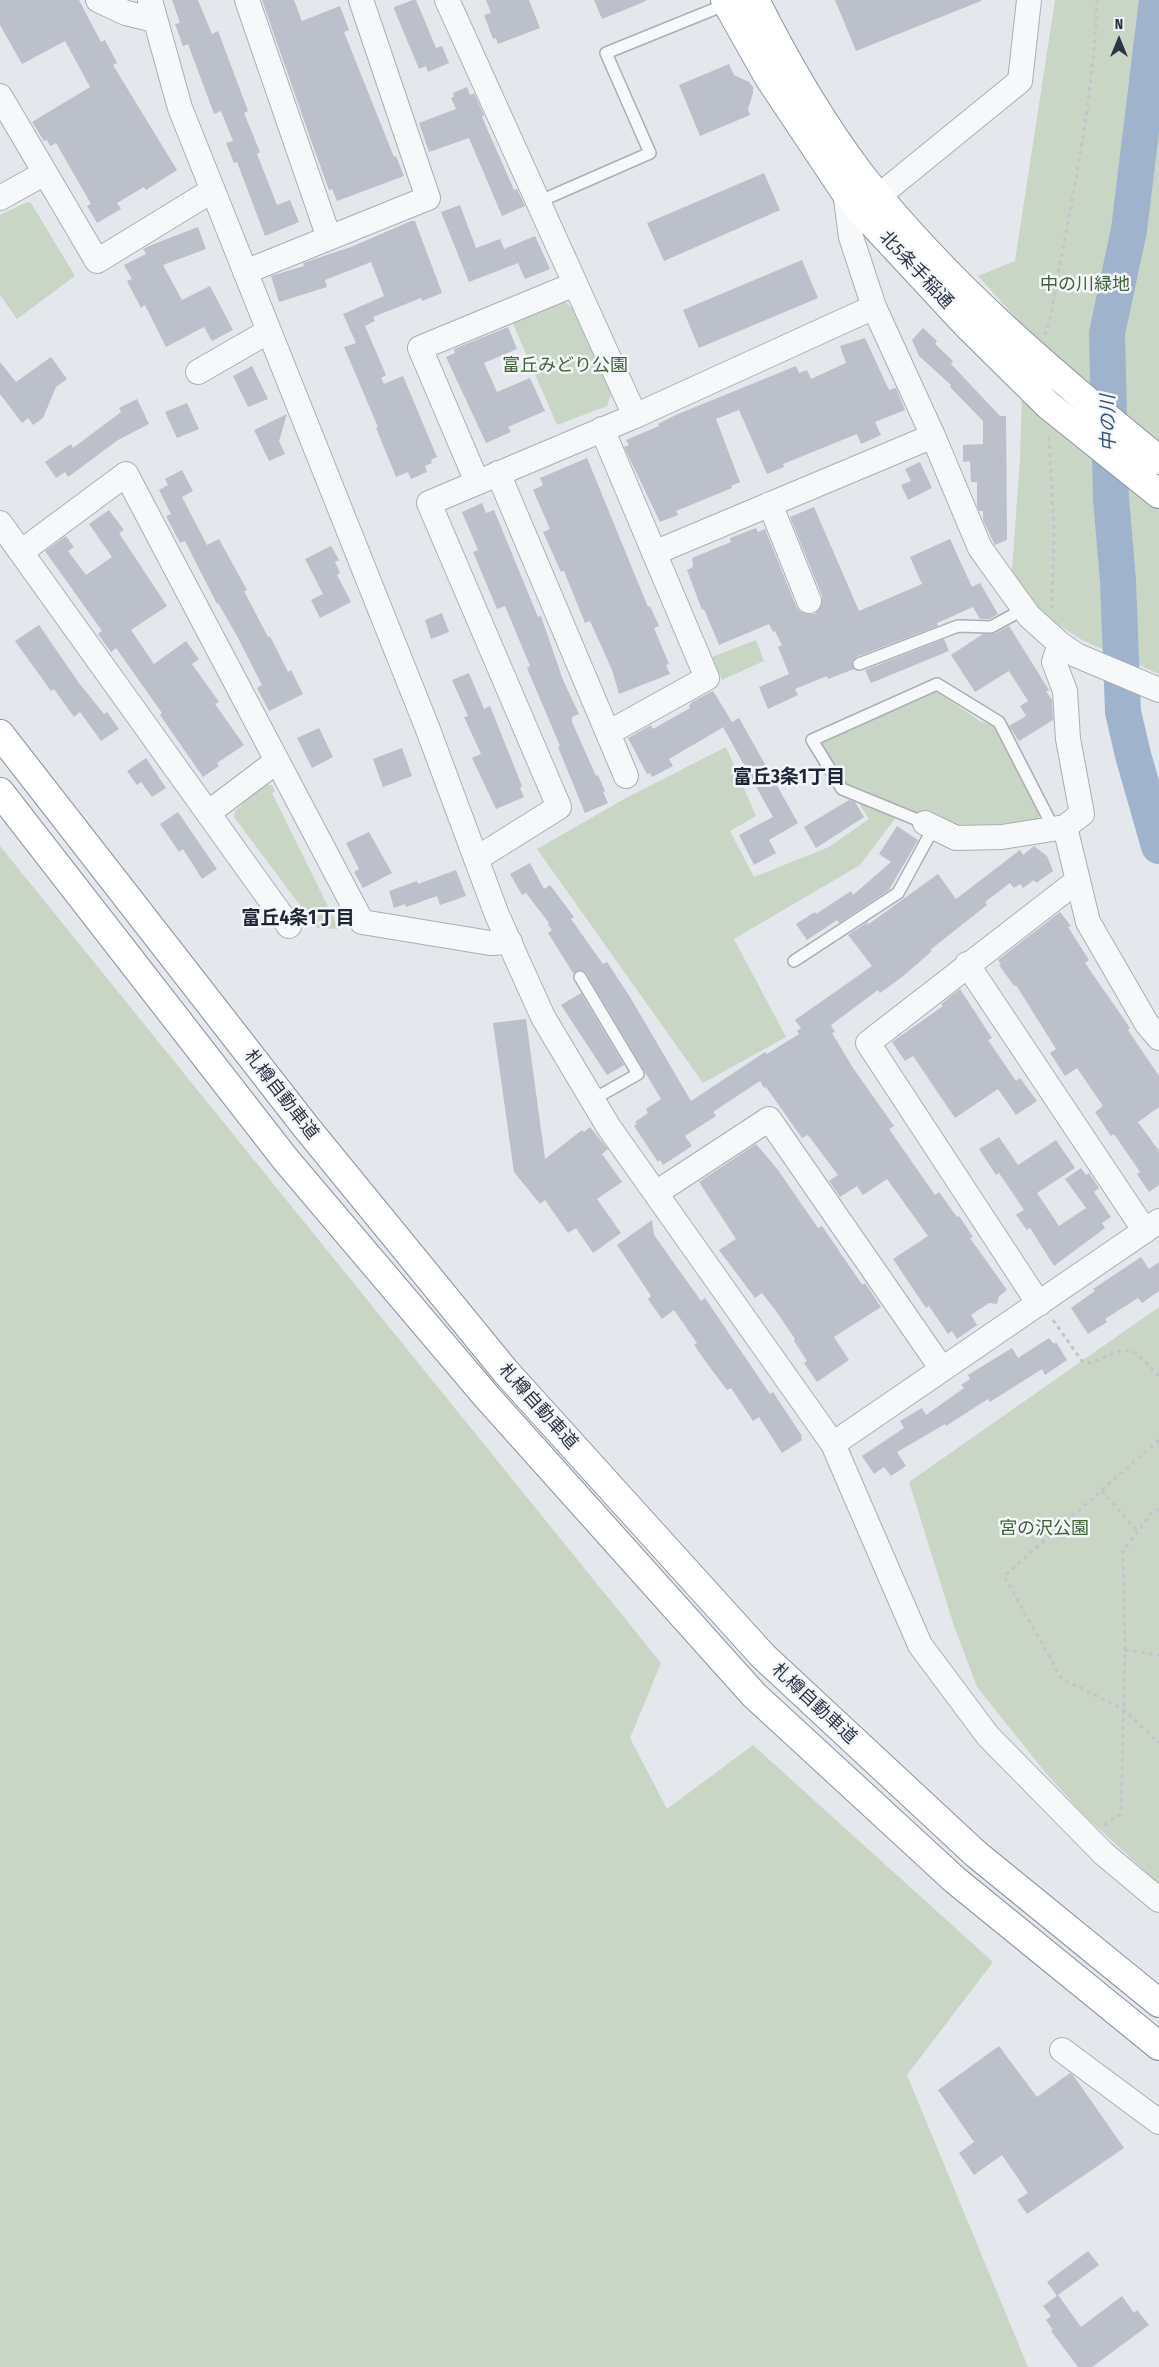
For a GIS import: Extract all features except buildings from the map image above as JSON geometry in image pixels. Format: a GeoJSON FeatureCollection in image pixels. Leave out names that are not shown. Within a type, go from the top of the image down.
{"type":"FeatureCollection","features":[{"type":"Feature","properties":{"kind":"highway","name":"北5条手稲通"},"geometry":{"type":"LineString","coordinates":[[755,0],[789,68],[861,174],[862,200]]}},
{"type":"Feature","properties":{"kind":"highway","name":"北5条手稲通"},"geometry":{"type":"LineString","coordinates":[[726,2],[769,78],[862,200],[966,324],[1048,417],[1154,490]]}},
{"type":"Feature","properties":{"kind":"highway","name":"北5条手稲通"},"geometry":{"type":"LineString","coordinates":[[862,200],[911,233],[983,306],[1064,383],[1159,460]]}},
{"type":"Feature","properties":{"kind":"highway","name":"札樽自動車道"},"geometry":{"type":"LineString","coordinates":[[0,734],[306,1127],[506,1372],[750,1641],[976,1854],[1159,2003]]}},
{"type":"Feature","properties":{"kind":"highway","name":"札樽自動車道"},"geometry":{"type":"LineString","coordinates":[[0,792],[286,1160],[487,1397],[754,1696],[955,1880],[1159,2046]]}},
{"type":"Feature","properties":{"kind":"street"},"geometry":{"type":"LineString","coordinates":[[98,0],[126,13],[152,10],[180,108],[427,727],[476,859],[510,942],[544,1017],[608,1126],[833,1444],[920,1645],[988,1736],[1087,1836],[1159,1900]]}},
{"type":"Feature","properties":{"kind":"street"},"geometry":{"type":"LineString","coordinates":[[247,0],[329,238]]}},
{"type":"Feature","properties":{"kind":"street"},"geometry":{"type":"LineString","coordinates":[[245,272],[428,198],[361,0]]}},
{"type":"Feature","properties":{"kind":"street"},"geometry":{"type":"LineString","coordinates":[[447,0],[635,416]]}},
{"type":"Feature","properties":{"kind":"street"},"geometry":{"type":"LineString","coordinates":[[1029,0],[1020,81],[862,200],[851,236],[874,307],[933,436],[980,548],[1024,609],[1068,649],[1159,690]]}},
{"type":"Feature","properties":{"kind":"street"},"geometry":{"type":"LineString","coordinates":[[0,96],[97,261],[212,190]]}},
{"type":"Feature","properties":{"kind":"street"},"geometry":{"type":"LineString","coordinates":[[0,198],[45,173]]}},
{"type":"Feature","properties":{"kind":"street"},"geometry":{"type":"LineString","coordinates":[[575,284],[420,348],[488,478],[608,733],[626,776]]}},
{"type":"Feature","properties":{"kind":"street"},"geometry":{"type":"LineString","coordinates":[[476,859],[560,807],[429,502],[635,416],[874,307]]}},
{"type":"Feature","properties":{"kind":"street"},"geometry":{"type":"LineString","coordinates":[[198,372],[269,331]]}},
{"type":"Feature","properties":{"kind":"street"},"geometry":{"type":"LineString","coordinates":[[602,430],[707,678],[608,733]]}},
{"type":"Feature","properties":{"kind":"street"},"geometry":{"type":"LineString","coordinates":[[654,553],[933,436]]}},
{"type":"Feature","properties":{"kind":"street"},"geometry":{"type":"LineString","coordinates":[[21,552],[126,474],[362,922],[490,943],[510,942]]}},
{"type":"Feature","properties":{"kind":"street"},"geometry":{"type":"LineString","coordinates":[[770,504],[809,601]]}},
{"type":"Feature","properties":{"kind":"street"},"geometry":{"type":"LineString","coordinates":[[0,523],[289,926]]}},
{"type":"Feature","properties":{"kind":"street"},"geometry":{"type":"LineString","coordinates":[[930,826],[956,838],[1002,836],[1060,828],[1082,814],[1068,739],[1065,692],[1054,662],[1068,649]]}},
{"type":"Feature","properties":{"kind":"street"},"geometry":{"type":"LineString","coordinates":[[208,813],[277,761]]}},
{"type":"Feature","properties":{"kind":"street"},"geometry":{"type":"LineString","coordinates":[[1060,828],[1088,922],[1147,1024],[1159,1038]]}},
{"type":"Feature","properties":{"kind":"street"},"geometry":{"type":"LineString","coordinates":[[1045,1309],[868,1042],[1077,881]]}},
{"type":"Feature","properties":{"kind":"street"},"geometry":{"type":"LineString","coordinates":[[833,1444],[942,1369],[1045,1309],[1152,1226],[967,964]]}},
{"type":"Feature","properties":{"kind":"street"},"geometry":{"type":"LineString","coordinates":[[656,1193],[769,1119],[942,1369]]}},
{"type":"Feature","properties":{"kind":"street"},"geometry":{"type":"LineString","coordinates":[[1062,2050],[1159,2122]]}},
{"type":"Feature","properties":{"kind":"lane"},"geometry":{"type":"LineString","coordinates":[[538,202],[650,154],[606,53],[726,2]]}},
{"type":"Feature","properties":{"kind":"lane"},"geometry":{"type":"LineString","coordinates":[[859,664],[958,626],[991,627],[1024,609]]}},
{"type":"Feature","properties":{"kind":"lane"},"geometry":{"type":"LineString","coordinates":[[794,961],[898,893],[930,826],[842,789],[812,740],[937,684],[999,722],[1060,828]]}},
{"type":"Feature","properties":{"kind":"lane"},"geometry":{"type":"LineString","coordinates":[[580,977],[638,1074],[592,1100]]}},
{"type":"Feature","properties":{"kind":"path"},"geometry":{"type":"LineString","coordinates":[[1044,338],[1050,318],[1088,108],[1096,42],[1097,0]]}},
{"type":"Feature","properties":{"kind":"path"},"geometry":{"type":"LineString","coordinates":[[1048,417],[1054,529],[1052,618]]}},
{"type":"Feature","properties":{"kind":"path"},"geometry":{"type":"LineString","coordinates":[[1045,1309],[1082,1361],[1092,1364],[1122,1349],[1134,1351],[1159,1376]]}},
{"type":"Feature","properties":{"kind":"path"},"geometry":{"type":"LineString","coordinates":[[1159,1440],[1004,1576],[1062,1679],[1123,1708],[1159,1743]]}},
{"type":"Feature","properties":{"kind":"path"},"geometry":{"type":"LineString","coordinates":[[1102,1492],[1138,1532]]}},
{"type":"Feature","properties":{"kind":"path"},"geometry":{"type":"LineString","coordinates":[[1087,1836],[1121,1814],[1125,1650],[1123,1551],[1154,1510],[1159,1510]]}},
{"type":"Feature","properties":{"kind":"path"},"geometry":{"type":"LineString","coordinates":[[1125,1650],[1159,1655]]}},
{"type":"Feature","properties":{"kind":"green space","name":"中の川緑地"},"geometry":{"type":"Polygon","coordinates":[[[1055,0],[1159,0],[1159,674],[1082,640],[1043,615],[1012,571],[1020,459],[1024,327],[978,276],[1015,261],[1055,0]]]}},
{"type":"Feature","properties":{"kind":"green space"},"geometry":{"type":"Polygon","coordinates":[[[27,202],[31,203],[75,276],[17,319],[0,295],[0,215],[27,202]]]}},
{"type":"Feature","properties":{"kind":"green space","name":"富丘みどり公園"},"geometry":{"type":"Polygon","coordinates":[[[562,299],[573,309],[611,394],[607,406],[557,425],[511,319],[562,299]]]}},
{"type":"Feature","properties":{"kind":"green space"},"geometry":{"type":"Polygon","coordinates":[[[756,640],[764,661],[722,680],[712,657],[756,640]]]}},
{"type":"Feature","properties":{"kind":"green space"},"geometry":{"type":"Polygon","coordinates":[[[937,692],[980,721],[993,725],[1040,811],[1037,824],[953,828],[904,807],[860,865],[734,939],[786,1037],[703,1083],[537,849],[626,798],[726,747],[756,816],[730,831],[754,877],[829,847],[869,819],[820,743],[937,692]]]}},
{"type":"Feature","properties":{"kind":"green space"},"geometry":{"type":"Polygon","coordinates":[[[263,784],[272,785],[275,791],[272,793],[339,929],[317,928],[234,817],[235,811],[263,784]]]}},
{"type":"Feature","properties":{"kind":"green space"},"geometry":{"type":"Polygon","coordinates":[[[0,846],[661,1663],[630,1738],[667,1809],[753,1745],[993,1962],[907,2075],[1028,2367],[0,2367],[0,846]]]}},
{"type":"Feature","properties":{"kind":"green space","name":"宮の沢公園"},"geometry":{"type":"Polygon","coordinates":[[[1159,1307],[1159,1884],[1084,1815],[1045,1772],[977,1687],[954,1626],[909,1482],[1159,1307]]]}},
{"type":"Feature","properties":{"kind":"waterway","name":"中の川"},"geometry":{"type":"LineString","coordinates":[[1157,0],[1129,230],[1107,333],[1111,499],[1118,581],[1123,712],[1159,846]]}},
{"type":"Feature","properties":{"kind":"district","name":"富丘3条1丁目"},"geometry":{"type":"Point","coordinates":[789,778]}},
{"type":"Feature","properties":{"kind":"district","name":"富丘4条1丁目"},"geometry":{"type":"Point","coordinates":[298,919]}}]}
